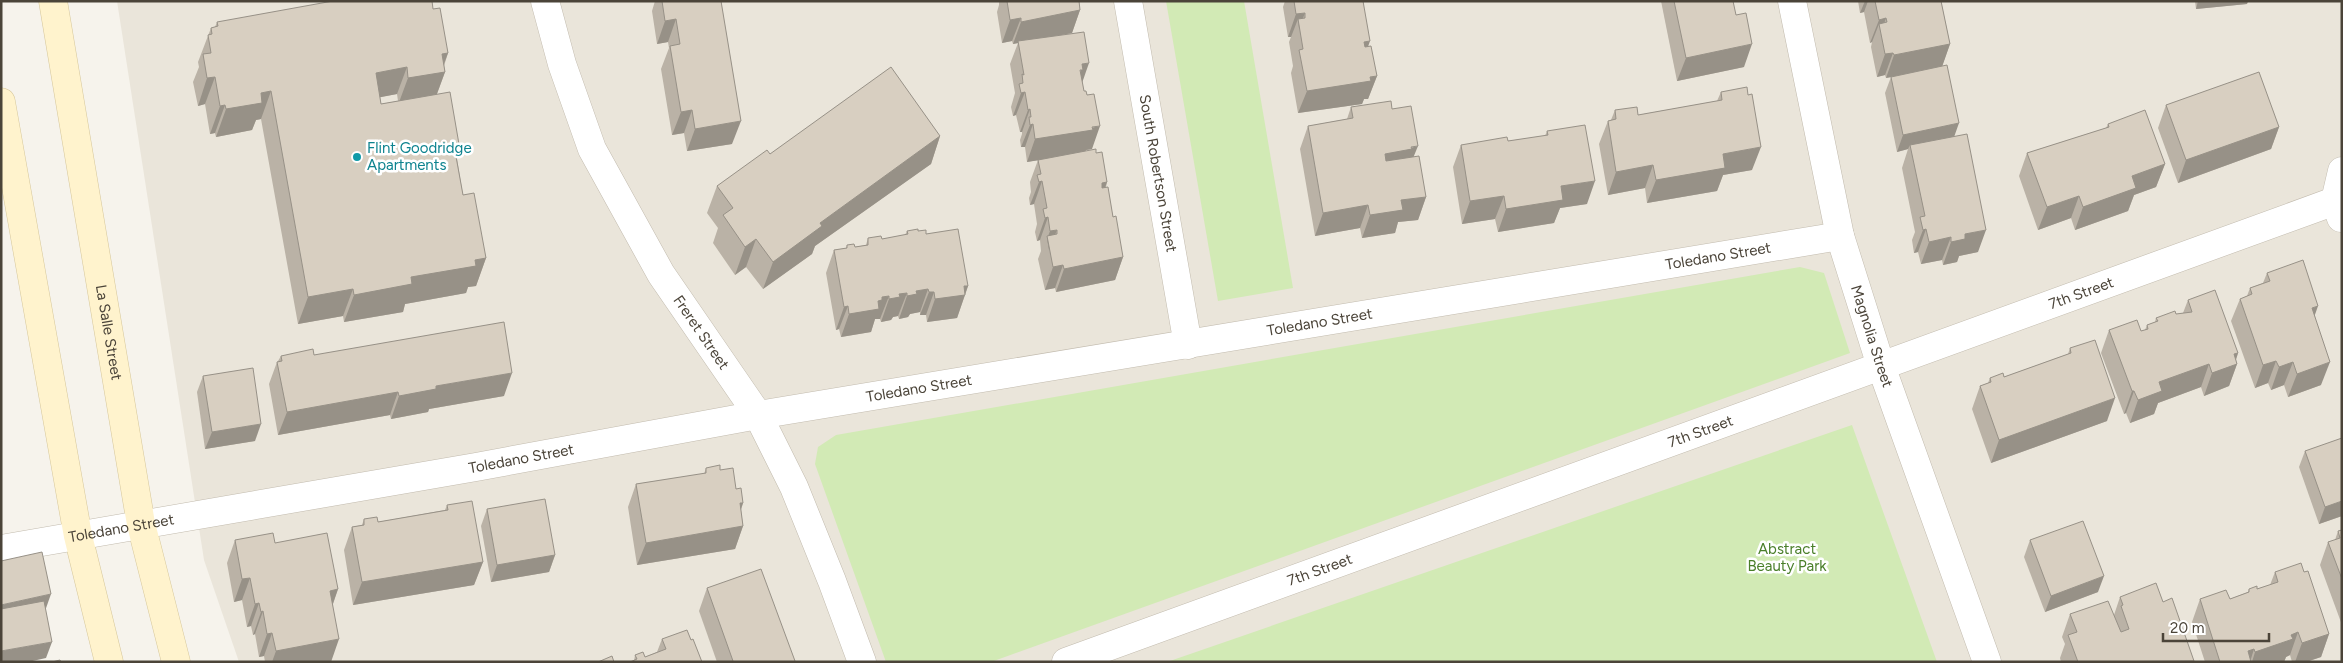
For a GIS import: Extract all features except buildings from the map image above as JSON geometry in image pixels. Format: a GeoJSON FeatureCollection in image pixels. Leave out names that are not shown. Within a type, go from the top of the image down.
{"type":"FeatureCollection","features":[{"type":"Feature","properties":{"kind":"street","name":"La Salle Street"},"geometry":{"type":"LineString","coordinates":[[53,1],[141,524],[176,662]]}},
{"type":"Feature","properties":{"kind":"street","name":"Freret Street"},"geometry":{"type":"LineString","coordinates":[[545,1],[562,64],[592,149],[661,274],[758,415],[794,488],[832,581],[862,662]]}},
{"type":"Feature","properties":{"kind":"street","name":"South Robertson Street"},"geometry":{"type":"LineString","coordinates":[[1128,1],[1188,345]]}},
{"type":"Feature","properties":{"kind":"street","name":"Magnolia Street"},"geometry":{"type":"LineString","coordinates":[[1792,1],[1840,236],[1881,366],[1987,662]]}},
{"type":"Feature","properties":{"kind":"street"},"geometry":{"type":"LineString","coordinates":[[1,102],[78,536],[109,662]]}},
{"type":"Feature","properties":{"kind":"street"},"geometry":{"type":"LineString","coordinates":[[2339,210],[2342,171]]}},
{"type":"Feature","properties":{"kind":"street","name":"7th Street"},"geometry":{"type":"LineString","coordinates":[[1066,662],[1881,366],[2339,210]]}},
{"type":"Feature","properties":{"kind":"street","name":"Toledano Street"},"geometry":{"type":"LineString","coordinates":[[1,549],[758,415],[1840,236]]}},
{"type":"Feature","properties":{"kind":"shaded area"},"geometry":{"type":"Polygon","coordinates":[[[117,1],[2342,1],[2342,662],[239,662],[204,560],[117,1]]]}},
{"type":"Feature","properties":{"kind":"green space"},"geometry":{"type":"Polygon","coordinates":[[[1166,1],[1244,1],[1293,288],[1218,301],[1166,1]]]}},
{"type":"Feature","properties":{"kind":"green space"},"geometry":{"type":"Polygon","coordinates":[[[1800,267],[1824,273],[1850,353],[991,662],[886,662],[815,464],[818,447],[836,435],[1800,267]]]}},
{"type":"Feature","properties":{"kind":"green space","name":"Abstract Beauty Park"},"geometry":{"type":"Polygon","coordinates":[[[1852,425],[1937,662],[1167,662],[1852,425]]]}},
{"type":"Feature","properties":{"kind":"place","name":"Flint Goodridge Apartments"},"geometry":{"type":"Point","coordinates":[357,157]}}]}
